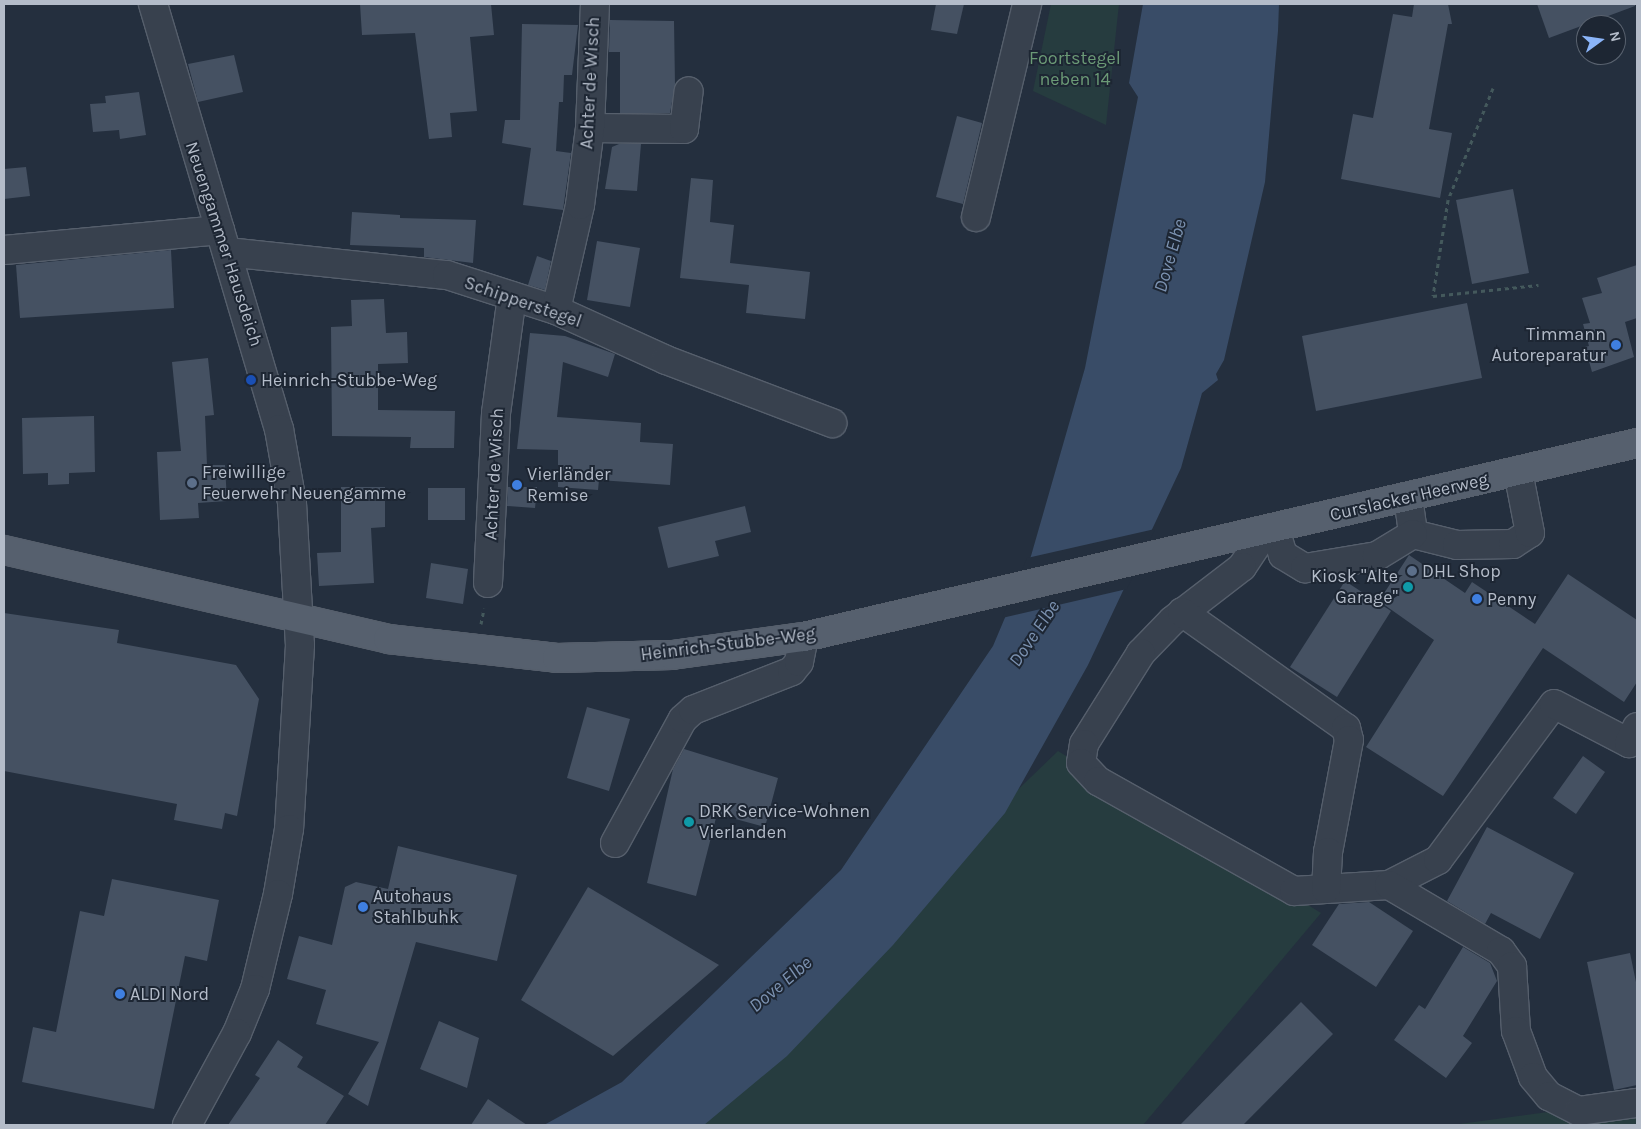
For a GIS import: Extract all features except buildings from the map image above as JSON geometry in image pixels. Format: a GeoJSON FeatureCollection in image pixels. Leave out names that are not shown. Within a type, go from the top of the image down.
{"type":"FeatureCollection","features":[{"type":"Feature","properties":{"kind":"main road","name":"Curslacker Heerweg"},"geometry":{"type":"LineString","coordinates":[[1181,550],[1637,443]]}},
{"type":"Feature","properties":{"kind":"main road","name":"Heinrich-Stubbe-Weg"},"geometry":{"type":"LineString","coordinates":[[4,550],[300,619],[476,652],[557,658],[672,654],[804,636],[1181,550]]}},
{"type":"Feature","properties":{"kind":"street","name":"Neuengammer Hausdeich"},"geometry":{"type":"LineString","coordinates":[[152,4],[279,429],[292,503],[300,619],[298,723],[278,894],[254,988],[237,1034],[187,1125]]}},
{"type":"Feature","properties":{"kind":"street","name":"Achter de Wisch"},"geometry":{"type":"LineString","coordinates":[[556,310],[580,205],[590,128],[595,4]]}},
{"type":"Feature","properties":{"kind":"street"},"geometry":{"type":"LineString","coordinates":[[976,217],[1028,4]]}},
{"type":"Feature","properties":{"kind":"street"},"geometry":{"type":"LineString","coordinates":[[590,128],[684,129],[689,91]]}},
{"type":"Feature","properties":{"kind":"street","name":"Schipperstegel"},"geometry":{"type":"LineString","coordinates":[[4,250],[223,241],[447,276],[556,310],[666,360],[832,423]]}},
{"type":"Feature","properties":{"kind":"street","name":"Achter de Wisch"},"geometry":{"type":"LineString","coordinates":[[488,582],[496,413],[512,296]]}},
{"type":"Feature","properties":{"kind":"street"},"geometry":{"type":"LineString","coordinates":[[1518,471],[1530,533],[1525,540],[1513,544],[1457,546],[1413,534],[1377,556],[1305,568],[1283,555],[1270,530],[1242,567],[1182,612],[1141,653],[1084,744],[1081,763],[1098,781],[1294,891],[1326,890],[1389,885],[1438,860],[1554,704],[1629,742],[1637,727]]}},
{"type":"Feature","properties":{"kind":"street"},"geometry":{"type":"LineString","coordinates":[[1408,497],[1413,534]]}},
{"type":"Feature","properties":{"kind":"street"},"geometry":{"type":"LineString","coordinates":[[1182,612],[1346,728],[1349,740],[1329,844],[1326,890]]}},
{"type":"Feature","properties":{"kind":"street"},"geometry":{"type":"LineString","coordinates":[[615,843],[683,719],[693,710],[792,671],[799,662],[804,636]]}},
{"type":"Feature","properties":{"kind":"street"},"geometry":{"type":"LineString","coordinates":[[1389,885],[1502,951],[1512,966],[1516,1030],[1533,1077],[1549,1096],[1579,1111],[1637,1103]]}},
{"type":"Feature","properties":{"kind":"path"},"geometry":{"type":"LineString","coordinates":[[1493,88],[1448,200],[1432,296],[1538,285]]}},
{"type":"Feature","properties":{"kind":"path"},"geometry":{"type":"LineString","coordinates":[[476,652],[488,582]]}},
{"type":"Feature","properties":{"kind":"green space","name":"Foortstegel neben 14"},"geometry":{"type":"Polygon","coordinates":[[[1051,4],[1119,4],[1106,125],[1033,91],[1051,4]]]}},
{"type":"Feature","properties":{"kind":"green space"},"geometry":{"type":"Polygon","coordinates":[[[1058,751],[1321,913],[1143,1125],[670,1125],[1058,751]]]}},
{"type":"Feature","properties":{"kind":"green space"},"geometry":{"type":"Polygon","coordinates":[[[1637,1100],[1637,1125],[1452,1125],[1637,1100]]]}},
{"type":"Feature","properties":{"kind":"water","name":"Dove Elbe"},"geometry":{"type":"Polygon","coordinates":[[[1143,4],[1279,4],[1278,31],[1265,182],[1224,360],[1216,374],[1218,380],[1202,393],[1181,468],[1088,665],[1005,813],[893,945],[787,1056],[704,1125],[544,1125],[622,1082],[841,870],[993,646],[1031,556],[1085,368],[1138,97],[1129,83],[1143,4]]]}},
{"type":"Feature","properties":{"kind":"pier"},"geometry":{"type":"Polygon","coordinates":[[[1155,529],[1127,589],[1002,618],[1027,558],[1155,529]]]}},
{"type":"Feature","properties":{"kind":"place","name":"Timmann Autoreparatur"},"geometry":{"type":"Point","coordinates":[1616,345]}},
{"type":"Feature","properties":{"kind":"place","name":"Heinrich-Stubbe-Weg"},"geometry":{"type":"Point","coordinates":[251,380]}},
{"type":"Feature","properties":{"kind":"place","name":"Freiwillige Feuerwehr Neuengamme"},"geometry":{"type":"Point","coordinates":[192,483]}},
{"type":"Feature","properties":{"kind":"place","name":"Vierländer Remise"},"geometry":{"type":"Point","coordinates":[517,485]}},
{"type":"Feature","properties":{"kind":"place","name":"DHL Shop"},"geometry":{"type":"Point","coordinates":[1412,571]}},
{"type":"Feature","properties":{"kind":"place","name":"Kiosk \"Alte Garage\""},"geometry":{"type":"Point","coordinates":[1408,587]}},
{"type":"Feature","properties":{"kind":"place","name":"Penny"},"geometry":{"type":"Point","coordinates":[1477,599]}},
{"type":"Feature","properties":{"kind":"place","name":"DRK Service-Wohnen Vierlanden"},"geometry":{"type":"Point","coordinates":[689,822]}},
{"type":"Feature","properties":{"kind":"place","name":"Autohaus Stahlbuhk"},"geometry":{"type":"Point","coordinates":[363,907]}},
{"type":"Feature","properties":{"kind":"place","name":"ALDI Nord"},"geometry":{"type":"Point","coordinates":[120,994]}}]}
